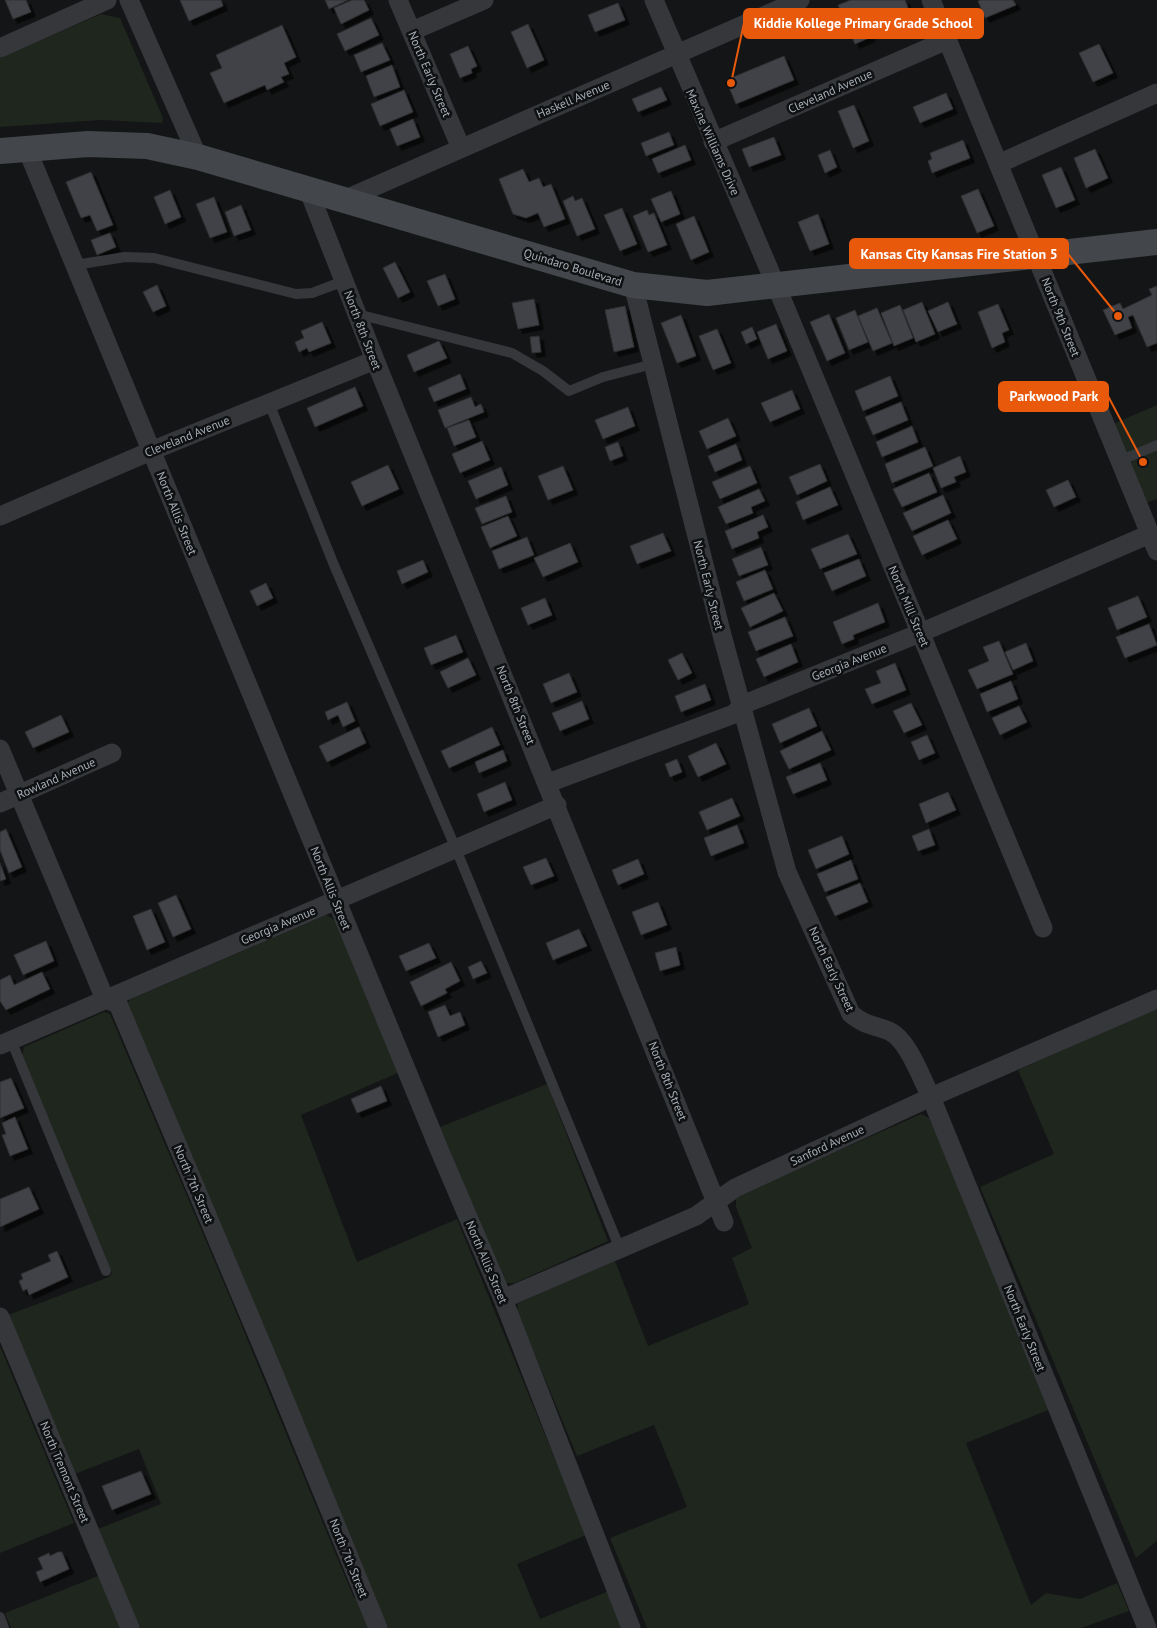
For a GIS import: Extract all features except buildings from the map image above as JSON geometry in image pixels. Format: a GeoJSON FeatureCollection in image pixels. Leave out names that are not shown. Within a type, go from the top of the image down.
{"type":"FeatureCollection","features":[{"type":"Feature","properties":{"kind":"main road","name":"Quindaro Boulevard"},"geometry":{"type":"LineString","coordinates":[[0,150],[88,144],[147,146],[198,157],[346,199],[633,285],[707,293],[1157,242]]}},
{"type":"Feature","properties":{"kind":"street"},"geometry":{"type":"LineString","coordinates":[[0,48],[107,0]]}},
{"type":"Feature","properties":{"kind":"street"},"geometry":{"type":"LineString","coordinates":[[129,0],[198,157]]}},
{"type":"Feature","properties":{"kind":"street","name":"North Early Street"},"geometry":{"type":"LineString","coordinates":[[398,0],[461,148]]}},
{"type":"Feature","properties":{"kind":"street"},"geometry":{"type":"LineString","coordinates":[[412,31],[484,0]]}},
{"type":"Feature","properties":{"kind":"street","name":"Maxine Williams Drive"},"geometry":{"type":"LineString","coordinates":[[654,0],[775,284]]}},
{"type":"Feature","properties":{"kind":"street","name":"Haskell Avenue"},"geometry":{"type":"LineString","coordinates":[[346,199],[800,0]]}},
{"type":"Feature","properties":{"kind":"street","name":"North 9th Street"},"geometry":{"type":"LineString","coordinates":[[931,0],[1154,542]]}},
{"type":"Feature","properties":{"kind":"street","name":"Cleveland Avenue"},"geometry":{"type":"LineString","coordinates":[[714,142],[947,40]]}},
{"type":"Feature","properties":{"kind":"street"},"geometry":{"type":"LineString","coordinates":[[998,164],[1157,93]]}},
{"type":"Feature","properties":{"kind":"street","name":"North Allis Street"},"geometry":{"type":"LineString","coordinates":[[27,149],[336,900],[503,1299],[631,1628]]}},
{"type":"Feature","properties":{"kind":"street","name":"North 8th Street"},"geometry":{"type":"LineString","coordinates":[[308,189],[375,360],[557,805],[724,1222]]}},
{"type":"Feature","properties":{"kind":"street","name":"North Mill Street"},"geometry":{"type":"LineString","coordinates":[[775,284],[1043,928]]}},
{"type":"Feature","properties":{"kind":"street","name":"North Early Street"},"geometry":{"type":"LineString","coordinates":[[633,285],[787,872],[851,1014],[865,1025],[891,1032],[910,1053],[930,1097],[1147,1628]]}},
{"type":"Feature","properties":{"kind":"street","name":"Cleveland Avenue"},"geometry":{"type":"LineString","coordinates":[[0,516],[151,451],[375,360]]}},
{"type":"Feature","properties":{"kind":"street","name":"Georgia Avenue"},"geometry":{"type":"LineString","coordinates":[[548,783],[734,714],[742,705],[1154,542]]}},
{"type":"Feature","properties":{"kind":"street","name":"North 7th Street"},"geometry":{"type":"LineString","coordinates":[[0,749],[105,999],[118,1004],[274,1374],[378,1628]]}},
{"type":"Feature","properties":{"kind":"street","name":"Rowland Avenue"},"geometry":{"type":"LineString","coordinates":[[0,802],[112,753]]}},
{"type":"Feature","properties":{"kind":"street","name":"Georgia Avenue"},"geometry":{"type":"LineString","coordinates":[[5,1043],[557,805]]}},
{"type":"Feature","properties":{"kind":"street","name":"Sanford Avenue"},"geometry":{"type":"LineString","coordinates":[[503,1299],[696,1216],[734,1188],[930,1097],[1157,999]]}},
{"type":"Feature","properties":{"kind":"street","name":"North Tremont Street"},"geometry":{"type":"LineString","coordinates":[[0,1317],[130,1628]]}},
{"type":"Feature","properties":{"kind":"lane"},"geometry":{"type":"LineString","coordinates":[[75,265],[125,257],[154,258],[296,294],[312,292],[344,281]]}},
{"type":"Feature","properties":{"kind":"lane"},"geometry":{"type":"LineString","coordinates":[[357,314],[512,353],[543,371],[569,391],[604,377],[653,364]]}},
{"type":"Feature","properties":{"kind":"lane"},"geometry":{"type":"LineString","coordinates":[[269,403],[334,565],[456,849],[620,1249]]}},
{"type":"Feature","properties":{"kind":"lane"},"geometry":{"type":"LineString","coordinates":[[1119,460],[1157,445]]}},
{"type":"Feature","properties":{"kind":"lane"},"geometry":{"type":"LineString","coordinates":[[5,1043],[106,1271]]}},
{"type":"Feature","properties":{"kind":"lane"},"geometry":{"type":"LineString","coordinates":[[0,1617],[4,1628]]}},
{"type":"Feature","properties":{"kind":"shaded area"},"geometry":{"type":"Polygon","coordinates":[[[101,14],[120,18],[163,118],[162,123],[101,120],[0,127],[0,58],[101,14]]]}},
{"type":"Feature","properties":{"kind":"shaded area"},"geometry":{"type":"Polygon","coordinates":[[[1157,405],[1157,499],[1146,503],[1113,424],[1157,405]]]}},
{"type":"Feature","properties":{"kind":"shaded area"},"geometry":{"type":"Polygon","coordinates":[[[326,915],[335,920],[400,1072],[301,1115],[357,1262],[457,1219],[586,1535],[517,1564],[540,1619],[609,1591],[624,1628],[11,1628],[5,1613],[113,1570],[98,1529],[161,1504],[139,1449],[75,1474],[8,1315],[109,1277],[112,1273],[22,1056],[24,1047],[104,1012],[110,1014],[354,1598],[371,1588],[126,1004],[131,999],[326,915]]]}},
{"type":"Feature","properties":{"kind":"shaded area"},"geometry":{"type":"Polygon","coordinates":[[[1157,1008],[1157,1541],[1136,1558],[980,1187],[1054,1154],[1018,1070],[1157,1008]]]}},
{"type":"Feature","properties":{"kind":"shaded area"},"geometry":{"type":"Polygon","coordinates":[[[547,1084],[608,1241],[515,1283],[505,1283],[440,1127],[547,1084]]]}},
{"type":"Feature","properties":{"kind":"shaded area"},"geometry":{"type":"Polygon","coordinates":[[[921,1114],[929,1118],[935,1130],[1048,1410],[966,1443],[1031,1605],[1046,1593],[1080,1599],[1117,1583],[1129,1611],[1081,1628],[647,1628],[610,1538],[687,1507],[654,1425],[577,1456],[517,1312],[518,1303],[615,1261],[648,1346],[749,1304],[732,1258],[752,1248],[736,1207],[736,1199],[741,1194],[921,1114]]]}},
{"type":"Feature","properties":{"kind":"shaded area"},"geometry":{"type":"Polygon","coordinates":[[[0,1346],[74,1523],[0,1553],[0,1346]]]}},
{"type":"Feature","properties":{"kind":"place","name":"Kiddie Kollege Primary Grade School"},"geometry":{"type":"Point","coordinates":[731,83]}},
{"type":"Feature","properties":{"kind":"place","name":"Kansas City Kansas Fire Station 5"},"geometry":{"type":"Point","coordinates":[1118,316]}},
{"type":"Feature","properties":{"kind":"place","name":"Parkwood Park"},"geometry":{"type":"Point","coordinates":[1143,462]}}]}
